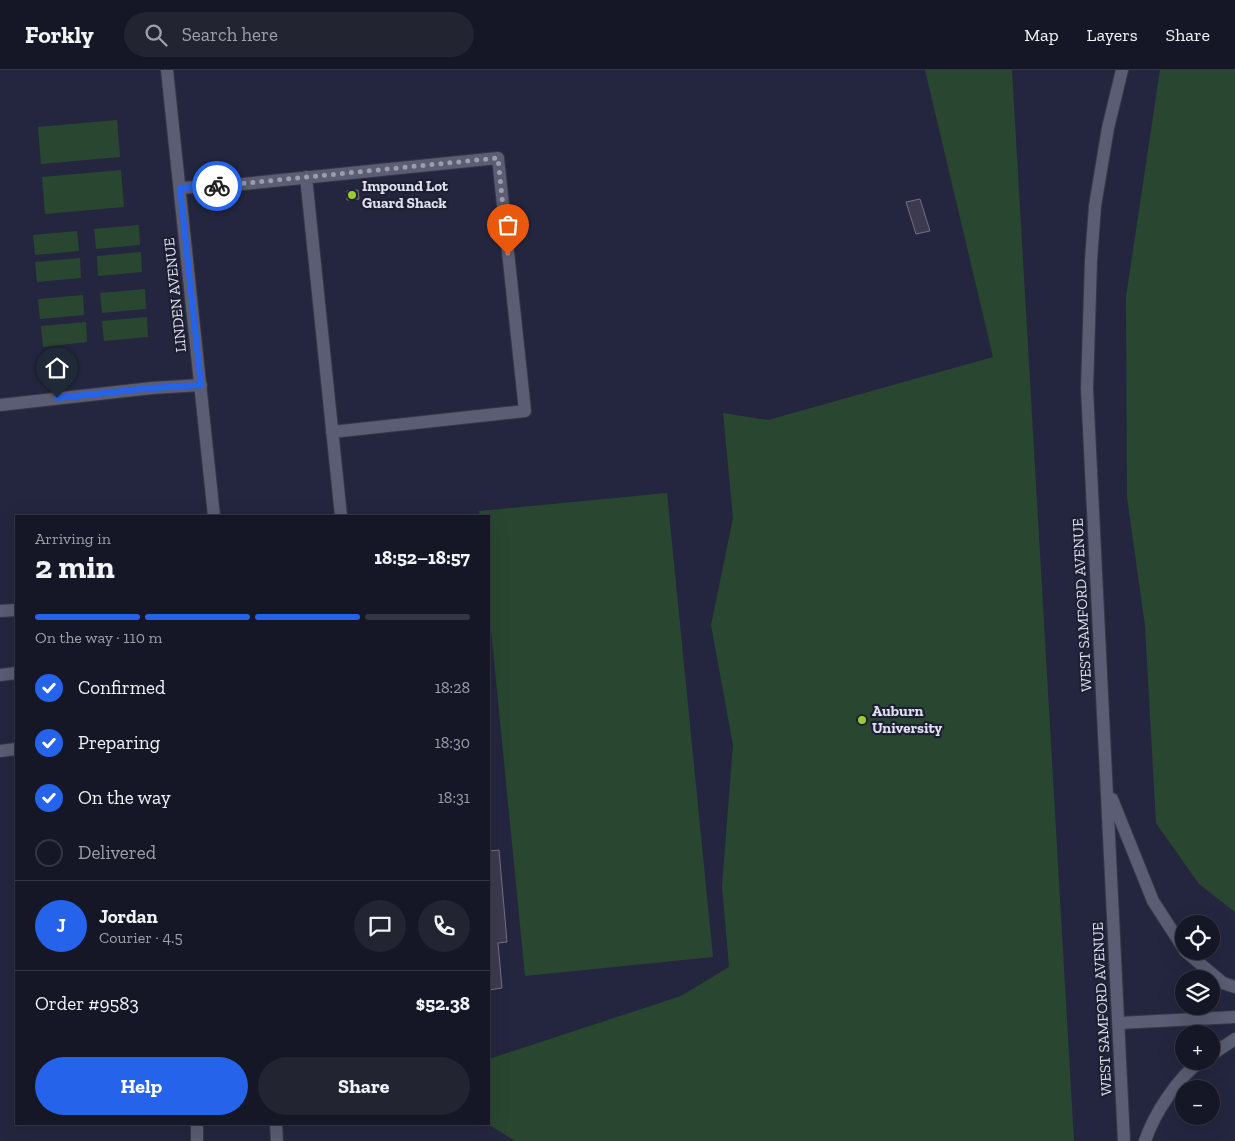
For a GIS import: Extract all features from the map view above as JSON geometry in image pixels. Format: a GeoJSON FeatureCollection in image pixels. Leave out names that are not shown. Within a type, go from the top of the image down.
{"type":"FeatureCollection","features":[{"type":"Feature","properties":{"kind":"street","name":"LINDEN AVENUE"},"geometry":{"type":"LineString","coordinates":[[168,70],[214,515]]}},
{"type":"Feature","properties":{"kind":"street","name":"WEST SAMFORD AVENUE"},"geometry":{"type":"LineString","coordinates":[[1122,70],[1108,128],[1096,206],[1089,316],[1087,389],[1124,1141]]}},
{"type":"Feature","properties":{"kind":"street"},"geometry":{"type":"LineString","coordinates":[[180,188],[242,184],[498,158],[525,412],[332,432]]}},
{"type":"Feature","properties":{"kind":"street"},"geometry":{"type":"LineString","coordinates":[[306,177],[341,515]]}},
{"type":"Feature","properties":{"kind":"street"},"geometry":{"type":"LineString","coordinates":[[0,405],[152,388],[201,385]]}},
{"type":"Feature","properties":{"kind":"street"},"geometry":{"type":"LineString","coordinates":[[0,611],[15,610]]}},
{"type":"Feature","properties":{"kind":"street"},"geometry":{"type":"LineString","coordinates":[[0,675],[15,674]]}},
{"type":"Feature","properties":{"kind":"street"},"geometry":{"type":"LineString","coordinates":[[0,751],[15,749]]}},
{"type":"Feature","properties":{"kind":"street"},"geometry":{"type":"LineString","coordinates":[[1108,788],[1153,901],[1175,936]]}},
{"type":"Feature","properties":{"kind":"street"},"geometry":{"type":"LineString","coordinates":[[1196,960],[1223,982],[1235,987]]}},
{"type":"Feature","properties":{"kind":"street"},"geometry":{"type":"LineString","coordinates":[[1119,1023],[1235,1017]]}},
{"type":"Feature","properties":{"kind":"street"},"geometry":{"type":"LineString","coordinates":[[1220,1049],[1235,1039]]}},
{"type":"Feature","properties":{"kind":"street"},"geometry":{"type":"LineString","coordinates":[[1145,1141],[1167,1098],[1191,1070]]}},
{"type":"Feature","properties":{"kind":"street"},"geometry":{"type":"LineString","coordinates":[[196,1141],[197,1125]]}},
{"type":"Feature","properties":{"kind":"street"},"geometry":{"type":"LineString","coordinates":[[276,1125],[277,1141]]}},
{"type":"Feature","properties":{"kind":"shaded area","name":"Auburn University"},"geometry":{"type":"Polygon","coordinates":[[[0,70],[1235,70],[1235,1141],[0,1141],[0,70]]]}},
{"type":"Feature","properties":{"kind":"green space"},"geometry":{"type":"Polygon","coordinates":[[[925,70],[1012,70],[1074,1141],[515,1141],[490,1125],[490,1059],[681,996],[729,967],[722,886],[733,745],[711,625],[733,518],[723,413],[768,420],[993,357],[925,70]]]}},
{"type":"Feature","properties":{"kind":"green space"},"geometry":{"type":"Polygon","coordinates":[[[1160,70],[1235,70],[1235,912],[1199,884],[1156,823],[1145,626],[1127,497],[1126,297],[1160,70]]]}},
{"type":"Feature","properties":{"kind":"green space"},"geometry":{"type":"Polygon","coordinates":[[[117,120],[120,157],[41,164],[38,127],[117,120]]]}},
{"type":"Feature","properties":{"kind":"green space"},"geometry":{"type":"Polygon","coordinates":[[[121,170],[124,207],[45,214],[42,177],[121,170]]]}},
{"type":"Feature","properties":{"kind":"green space"},"geometry":{"type":"Polygon","coordinates":[[[139,225],[140,245],[96,249],[94,229],[139,225]]]}},
{"type":"Feature","properties":{"kind":"green space"},"geometry":{"type":"Polygon","coordinates":[[[77,231],[79,251],[35,255],[33,235],[77,231]]]}},
{"type":"Feature","properties":{"kind":"green space"},"geometry":{"type":"Polygon","coordinates":[[[141,252],[142,272],[98,276],[97,256],[141,252]]]}},
{"type":"Feature","properties":{"kind":"green space"},"geometry":{"type":"Polygon","coordinates":[[[80,258],[81,278],[37,282],[35,262],[80,258]]]}},
{"type":"Feature","properties":{"kind":"green space"},"geometry":{"type":"Polygon","coordinates":[[[145,289],[146,309],[102,313],[100,293],[145,289]]]}},
{"type":"Feature","properties":{"kind":"green space"},"geometry":{"type":"Polygon","coordinates":[[[83,295],[84,315],[40,319],[38,299],[83,295]]]}},
{"type":"Feature","properties":{"kind":"green space"},"geometry":{"type":"Polygon","coordinates":[[[147,317],[148,337],[104,341],[102,321],[147,317]]]}},
{"type":"Feature","properties":{"kind":"green space"},"geometry":{"type":"Polygon","coordinates":[[[86,322],[87,342],[43,347],[41,326],[86,322]]]}},
{"type":"Feature","properties":{"kind":"green space"},"geometry":{"type":"Polygon","coordinates":[[[667,493],[713,957],[525,976],[490,619],[490,515],[480,515],[479,511],[667,493]]]}},
{"type":"Feature","properties":{"kind":"building","name":"Impound Lot Guard Shack"},"geometry":{"type":"Polygon","coordinates":[[[358,190],[359,199],[347,200],[347,191],[358,190]]]}},
{"type":"Feature","properties":{"kind":"building"},"geometry":{"type":"Polygon","coordinates":[[[920,199],[930,231],[916,234],[906,202],[920,199]]]}},
{"type":"Feature","properties":{"kind":"building"},"geometry":{"type":"Polygon","coordinates":[[[499,850],[507,942],[498,943],[502,988],[490,990],[490,851],[499,850]]]}},
{"type":"Feature","properties":{"kind":"way so far"},"geometry":{"type":"LineString","coordinates":[[217,186],[498,158],[508,255]]}},
{"type":"Feature","properties":{"kind":"place","name":"Impound Lot Guard Shack"},"geometry":{"type":"Point","coordinates":[352,195]}},
{"type":"Feature","properties":{"kind":"place","name":"Auburn University"},"geometry":{"type":"Point","coordinates":[862,720]}},
{"type":"Feature","properties":{"kind":"route"},"geometry":{"type":"LineString","coordinates":[[57,398],[201,385],[180,188],[217,186]]}}]}
